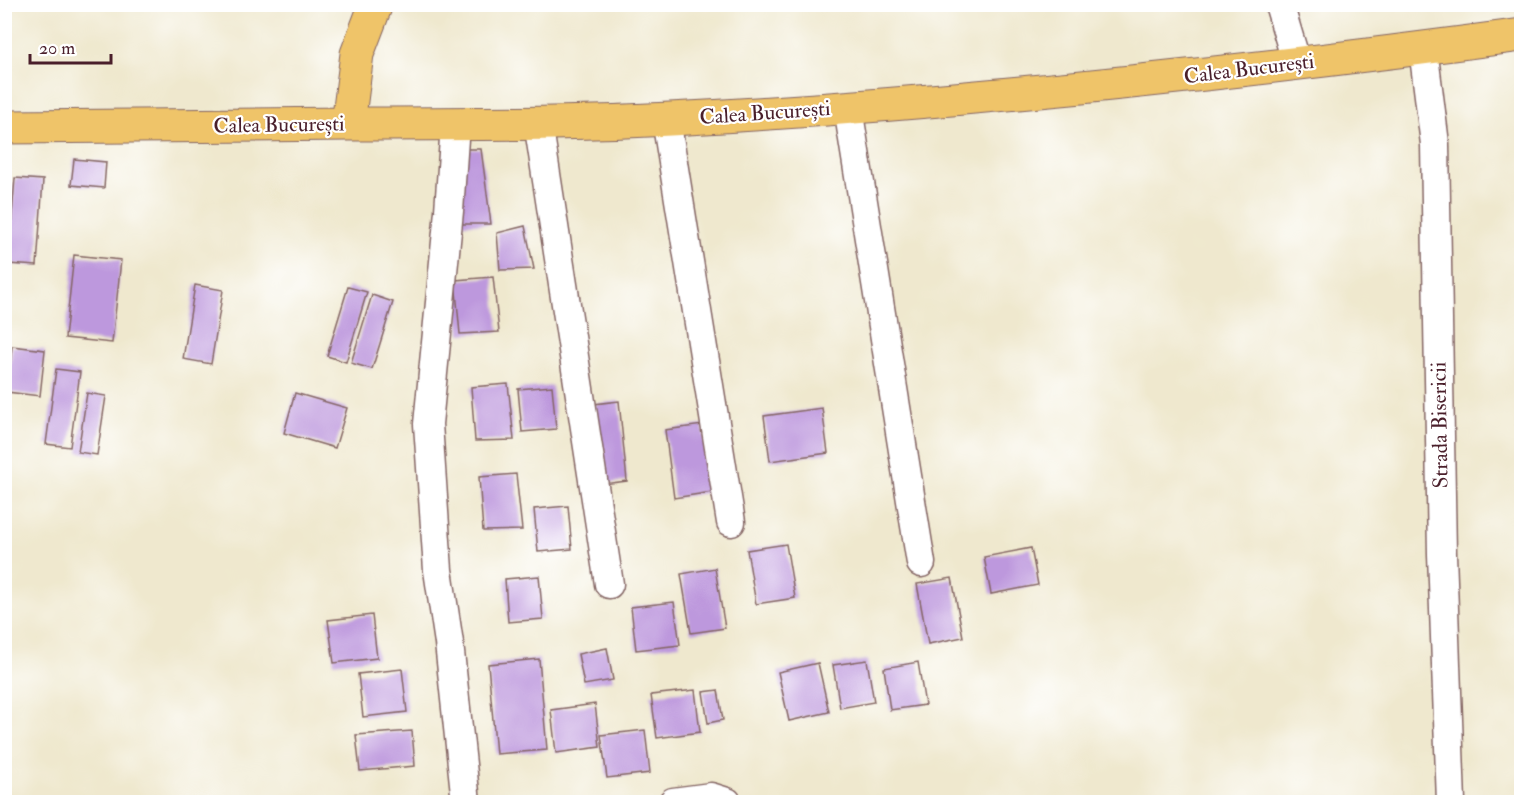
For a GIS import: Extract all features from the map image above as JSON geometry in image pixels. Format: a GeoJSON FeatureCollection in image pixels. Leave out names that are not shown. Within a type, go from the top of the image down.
{"type":"FeatureCollection","features":[{"type":"Feature","properties":{"kind":"main road"},"geometry":{"type":"LineString","coordinates":[[348,124],[357,54],[376,4]]}},
{"type":"Feature","properties":{"kind":"main road","name":"Calea București"},"geometry":{"type":"LineString","coordinates":[[4,127],[455,124],[666,119],[848,108],[1072,89],[1297,64],[1521,35]]}},
{"type":"Feature","properties":{"kind":"street"},"geometry":{"type":"LineString","coordinates":[[1279,4],[1297,64]]}},
{"type":"Feature","properties":{"kind":"street","name":"Strada Bisericii"},"geometry":{"type":"LineString","coordinates":[[1423,48],[1435,144],[1442,542],[1451,802]]}},
{"type":"Feature","properties":{"kind":"street"},"geometry":{"type":"LineString","coordinates":[[848,108],[921,563]]}},
{"type":"Feature","properties":{"kind":"street"},"geometry":{"type":"LineString","coordinates":[[666,119],[731,522]]}},
{"type":"Feature","properties":{"kind":"street"},"geometry":{"type":"LineString","coordinates":[[538,122],[609,584]]}},
{"type":"Feature","properties":{"kind":"street"},"geometry":{"type":"LineString","coordinates":[[455,124],[449,211],[428,424],[438,570],[449,643],[466,802]]}},
{"type":"Feature","properties":{"kind":"street"},"geometry":{"type":"LineString","coordinates":[[673,802],[711,797],[727,802]]}},
{"type":"Feature","properties":{"kind":"building"},"geometry":{"type":"Polygon","coordinates":[[[460,149],[481,149],[491,224],[460,224],[460,149]]]}},
{"type":"Feature","properties":{"kind":"building"},"geometry":{"type":"Polygon","coordinates":[[[74,159],[106,162],[104,188],[71,185],[74,159]]]}},
{"type":"Feature","properties":{"kind":"building"},"geometry":{"type":"Polygon","coordinates":[[[15,178],[43,180],[37,266],[8,264],[15,178]]]}},
{"type":"Feature","properties":{"kind":"building"},"geometry":{"type":"Polygon","coordinates":[[[525,226],[534,269],[500,270],[497,233],[525,226]]]}},
{"type":"Feature","properties":{"kind":"building"},"geometry":{"type":"Polygon","coordinates":[[[74,255],[121,260],[112,343],[65,338],[74,255]]]}},
{"type":"Feature","properties":{"kind":"building"},"geometry":{"type":"Polygon","coordinates":[[[493,277],[499,332],[460,334],[455,280],[493,277]]]}},
{"type":"Feature","properties":{"kind":"building"},"geometry":{"type":"Polygon","coordinates":[[[195,285],[223,290],[211,364],[183,359],[195,285]]]}},
{"type":"Feature","properties":{"kind":"building"},"geometry":{"type":"Polygon","coordinates":[[[348,287],[367,292],[346,362],[327,356],[348,287]]]}},
{"type":"Feature","properties":{"kind":"building"},"geometry":{"type":"Polygon","coordinates":[[[372,295],[393,302],[372,369],[351,363],[372,295]]]}},
{"type":"Feature","properties":{"kind":"building"},"geometry":{"type":"Polygon","coordinates":[[[12,346],[45,350],[40,396],[7,392],[12,346]]]}},
{"type":"Feature","properties":{"kind":"building"},"geometry":{"type":"Polygon","coordinates":[[[56,369],[80,372],[70,447],[46,444],[56,369]]]}},
{"type":"Feature","properties":{"kind":"building"},"geometry":{"type":"Polygon","coordinates":[[[508,384],[514,440],[475,441],[471,387],[508,384]]]}},
{"type":"Feature","properties":{"kind":"building"},"geometry":{"type":"Polygon","coordinates":[[[552,386],[556,429],[522,432],[518,389],[552,386]]]}},
{"type":"Feature","properties":{"kind":"building"},"geometry":{"type":"Polygon","coordinates":[[[87,393],[106,396],[97,455],[78,452],[87,393]]]}},
{"type":"Feature","properties":{"kind":"building"},"geometry":{"type":"Polygon","coordinates":[[[295,393],[347,408],[335,448],[284,433],[295,393]]]}},
{"type":"Feature","properties":{"kind":"building"},"geometry":{"type":"Polygon","coordinates":[[[619,401],[627,481],[603,484],[594,404],[619,401]]]}},
{"type":"Feature","properties":{"kind":"building"},"geometry":{"type":"Polygon","coordinates":[[[822,408],[828,453],[770,461],[764,416],[822,408]]]}},
{"type":"Feature","properties":{"kind":"building"},"geometry":{"type":"Polygon","coordinates":[[[703,425],[712,492],[674,498],[665,430],[703,425]]]}},
{"type":"Feature","properties":{"kind":"building"},"geometry":{"type":"Polygon","coordinates":[[[516,474],[522,530],[483,531],[479,477],[516,474]]]}},
{"type":"Feature","properties":{"kind":"building"},"geometry":{"type":"Polygon","coordinates":[[[568,506],[572,549],[538,552],[534,509],[568,506]]]}},
{"type":"Feature","properties":{"kind":"building"},"geometry":{"type":"Polygon","coordinates":[[[786,544],[795,598],[756,604],[747,550],[786,544]]]}},
{"type":"Feature","properties":{"kind":"building"},"geometry":{"type":"Polygon","coordinates":[[[1031,548],[1038,585],[991,594],[984,557],[1031,548]]]}},
{"type":"Feature","properties":{"kind":"building"},"geometry":{"type":"Polygon","coordinates":[[[715,568],[725,628],[691,633],[681,574],[715,568]]]}},
{"type":"Feature","properties":{"kind":"building"},"geometry":{"type":"Polygon","coordinates":[[[539,576],[543,619],[508,622],[505,579],[539,576]]]}},
{"type":"Feature","properties":{"kind":"building"},"geometry":{"type":"Polygon","coordinates":[[[952,578],[963,637],[928,644],[917,584],[952,578]]]}},
{"type":"Feature","properties":{"kind":"building"},"geometry":{"type":"Polygon","coordinates":[[[674,602],[680,645],[636,650],[631,607],[674,602]]]}},
{"type":"Feature","properties":{"kind":"building"},"geometry":{"type":"Polygon","coordinates":[[[372,615],[377,658],[334,663],[328,620],[372,615]]]}},
{"type":"Feature","properties":{"kind":"building"},"geometry":{"type":"Polygon","coordinates":[[[607,648],[613,680],[584,685],[578,654],[607,648]]]}},
{"type":"Feature","properties":{"kind":"building"},"geometry":{"type":"Polygon","coordinates":[[[539,659],[547,750],[496,754],[488,664],[539,659]]]}},
{"type":"Feature","properties":{"kind":"building"},"geometry":{"type":"Polygon","coordinates":[[[867,660],[874,702],[840,708],[833,665],[867,660]]]}},
{"type":"Feature","properties":{"kind":"building"},"geometry":{"type":"Polygon","coordinates":[[[918,662],[925,705],[890,710],[884,668],[918,662]]]}},
{"type":"Feature","properties":{"kind":"building"},"geometry":{"type":"Polygon","coordinates":[[[818,663],[829,712],[789,721],[778,672],[818,663]]]}},
{"type":"Feature","properties":{"kind":"building"},"geometry":{"type":"Polygon","coordinates":[[[402,669],[407,712],[363,717],[358,674],[402,669]]]}},
{"type":"Feature","properties":{"kind":"building"},"geometry":{"type":"Polygon","coordinates":[[[695,690],[700,732],[657,738],[651,695],[695,690]]]}},
{"type":"Feature","properties":{"kind":"building"},"geometry":{"type":"Polygon","coordinates":[[[718,690],[723,720],[708,723],[703,692],[718,690]]]}},
{"type":"Feature","properties":{"kind":"building"},"geometry":{"type":"Polygon","coordinates":[[[595,704],[600,747],[556,753],[551,710],[595,704]]]}},
{"type":"Feature","properties":{"kind":"building"},"geometry":{"type":"Polygon","coordinates":[[[645,730],[650,773],[607,778],[601,735],[645,730]]]}},
{"type":"Feature","properties":{"kind":"building"},"geometry":{"type":"Polygon","coordinates":[[[412,731],[415,766],[360,771],[356,735],[412,731]]]}},
{"type":"Feature","properties":{"kind":"building"},"geometry":{"type":"Polygon","coordinates":[[[423,799],[424,802],[408,802],[408,801],[423,799]]]}}]}
